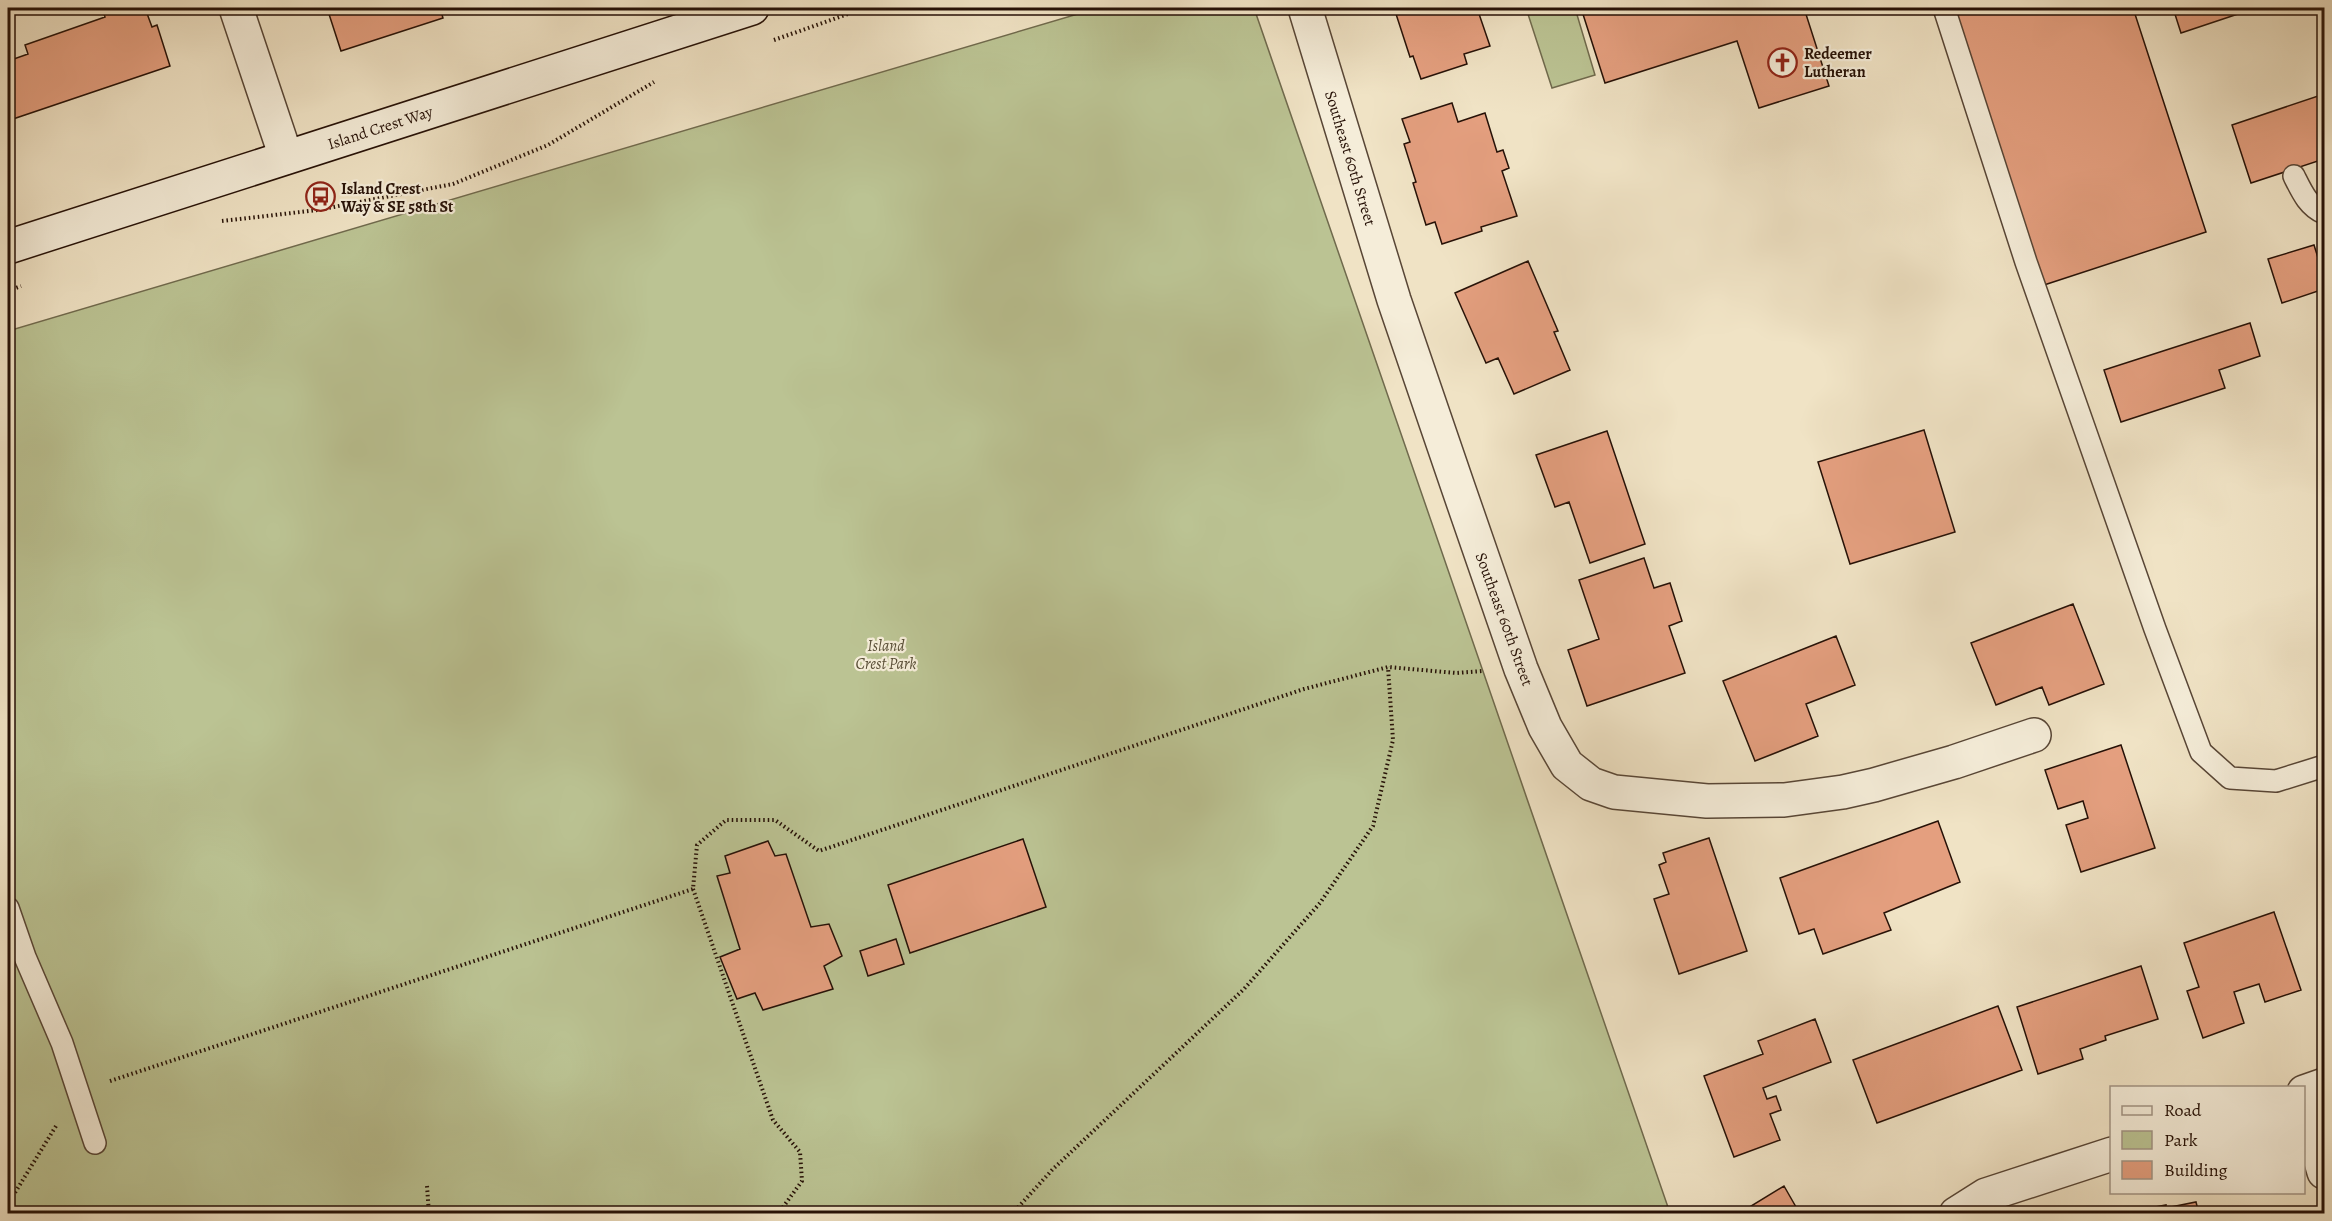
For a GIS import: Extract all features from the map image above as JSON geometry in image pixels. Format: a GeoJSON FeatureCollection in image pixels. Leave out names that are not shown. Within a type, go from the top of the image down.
{"type":"FeatureCollection","features":[{"type":"Feature","properties":{"kind":"street"},"geometry":{"type":"LineString","coordinates":[[236,8],[286,157]]}},
{"type":"Feature","properties":{"kind":"street","name":"Island Crest Way"},"geometry":{"type":"LineString","coordinates":[[8,247],[752,8]]}},
{"type":"Feature","properties":{"kind":"street","name":"Southeast 60th Street"},"geometry":{"type":"LineString","coordinates":[[1305,8],[1394,300],[1521,669],[1545,727],[1567,765],[1591,784],[1614,792],[1707,801],[1784,800],[1843,792],[1910,775],[2034,735]]}},
{"type":"Feature","properties":{"kind":"street"},"geometry":{"type":"LineString","coordinates":[[2305,1092],[2325,1085]]}},
{"type":"Feature","properties":{"kind":"street"},"geometry":{"type":"LineString","coordinates":[[2305,1106],[2325,1172]]}},
{"type":"Feature","properties":{"kind":"street"},"geometry":{"type":"LineString","coordinates":[[1956,1214],[1986,1195],[2110,1155]]}},
{"type":"Feature","properties":{"kind":"lane"},"geometry":{"type":"LineString","coordinates":[[1944,8],[2026,262],[2155,629],[2201,752],[2229,778],[2276,781],[2325,766]]}},
{"type":"Feature","properties":{"kind":"lane"},"geometry":{"type":"LineString","coordinates":[[2294,176],[2304,196],[2314,208],[2325,213]]}},
{"type":"Feature","properties":{"kind":"lane"},"geometry":{"type":"LineString","coordinates":[[8,908],[25,957],[63,1043],[94,1143]]}},
{"type":"Feature","properties":{"kind":"path"},"geometry":{"type":"LineString","coordinates":[[772,41],[859,10],[942,8]]}},
{"type":"Feature","properties":{"kind":"path"},"geometry":{"type":"LineString","coordinates":[[214,222],[318,210],[453,184],[548,146],[664,76]]}},
{"type":"Feature","properties":{"kind":"path"},"geometry":{"type":"LineString","coordinates":[[8,291],[30,283]]}},
{"type":"Feature","properties":{"kind":"path"},"geometry":{"type":"LineString","coordinates":[[1012,1214],[1053,1169],[1244,989],[1326,894],[1373,826],[1393,740],[1389,667]]}},
{"type":"Feature","properties":{"kind":"path"},"geometry":{"type":"LineString","coordinates":[[778,1214],[802,1181],[801,1152],[774,1120],[693,889],[697,845],[726,820],[775,820],[819,851],[1304,689],[1389,667],[1456,673],[1521,669]]}},
{"type":"Feature","properties":{"kind":"path"},"geometry":{"type":"LineString","coordinates":[[8,1204],[78,1092],[693,889]]}},
{"type":"Feature","properties":{"kind":"path"},"geometry":{"type":"LineString","coordinates":[[427,1186],[429,1214]]}},
{"type":"Feature","properties":{"kind":"green space","name":"Island Crest Park"},"geometry":{"type":"Polygon","coordinates":[[[1098,8],[1254,8],[1670,1213],[8,1213],[8,331],[1098,8]]]}},
{"type":"Feature","properties":{"kind":"green space"},"geometry":{"type":"Polygon","coordinates":[[[1526,8],[1575,8],[1595,75],[1552,88],[1526,8]]]}},
{"type":"Feature","properties":{"kind":"building"},"geometry":{"type":"Polygon","coordinates":[[[102,8],[145,8],[152,27],[157,25],[170,66],[10,120],[8,116],[8,61],[28,54],[25,45],[105,17],[102,8]]]}},
{"type":"Feature","properties":{"kind":"building"},"geometry":{"type":"Polygon","coordinates":[[[327,8],[440,8],[443,18],[341,51],[327,8]]]}},
{"type":"Feature","properties":{"kind":"building"},"geometry":{"type":"Polygon","coordinates":[[[1397,8],[1477,8],[1490,46],[1464,54],[1467,64],[1421,79],[1413,56],[1410,57],[1396,14],[1399,13],[1397,8]]]}},
{"type":"Feature","properties":{"kind":"building","name":"Redeemer Lutheran"},"geometry":{"type":"Polygon","coordinates":[[[1581,8],[1804,8],[1829,86],[1759,108],[1737,41],[1605,83],[1581,8]]]}},
{"type":"Feature","properties":{"kind":"building"},"geometry":{"type":"Polygon","coordinates":[[[1949,8],[2133,8],[2206,232],[2041,286],[1949,8]]]}},
{"type":"Feature","properties":{"kind":"building"},"geometry":{"type":"Polygon","coordinates":[[[2173,8],[2256,8],[2181,33],[2173,8]]]}},
{"type":"Feature","properties":{"kind":"building"},"geometry":{"type":"Polygon","coordinates":[[[2324,94],[2324,159],[2251,183],[2232,125],[2324,94]]]}},
{"type":"Feature","properties":{"kind":"building"},"geometry":{"type":"Polygon","coordinates":[[[1452,103],[1458,122],[1485,113],[1497,152],[1503,150],[1509,168],[1502,171],[1517,216],[1481,227],[1482,231],[1442,244],[1435,222],[1426,225],[1404,144],[1410,142],[1402,119],[1452,103]]]}},
{"type":"Feature","properties":{"kind":"building"},"geometry":{"type":"Polygon","coordinates":[[[2314,245],[2324,277],[2324,289],[2282,303],[2268,259],[2314,245]]]}},
{"type":"Feature","properties":{"kind":"building"},"geometry":{"type":"Polygon","coordinates":[[[1528,261],[1558,331],[1554,332],[1570,370],[1514,394],[1498,358],[1486,363],[1455,293],[1528,261]]]}},
{"type":"Feature","properties":{"kind":"building"},"geometry":{"type":"Polygon","coordinates":[[[2250,323],[2260,356],[2219,370],[2225,388],[2121,422],[2104,370],[2250,323]]]}},
{"type":"Feature","properties":{"kind":"building"},"geometry":{"type":"Polygon","coordinates":[[[1924,430],[1955,532],[1850,564],[1818,462],[1924,430]]]}},
{"type":"Feature","properties":{"kind":"building"},"geometry":{"type":"Polygon","coordinates":[[[1607,431],[1645,544],[1590,563],[1569,502],[1555,507],[1536,455],[1607,431]]]}},
{"type":"Feature","properties":{"kind":"building"},"geometry":{"type":"Polygon","coordinates":[[[1644,558],[1654,588],[1670,583],[1682,621],[1669,626],[1685,673],[1587,706],[1568,650],[1599,639],[1579,580],[1644,558]]]}},
{"type":"Feature","properties":{"kind":"building"},"geometry":{"type":"Polygon","coordinates":[[[2073,604],[2104,684],[2049,705],[2042,687],[1996,705],[1971,643],[2073,604]]]}},
{"type":"Feature","properties":{"kind":"building"},"geometry":{"type":"Polygon","coordinates":[[[1836,636],[1855,685],[1806,704],[1818,736],[1755,761],[1723,681],[1836,636]]]}},
{"type":"Feature","properties":{"kind":"building"},"geometry":{"type":"Polygon","coordinates":[[[2121,745],[2155,848],[2081,872],[2066,825],[2088,818],[2083,801],[2058,809],[2045,770],[2121,745]]]}},
{"type":"Feature","properties":{"kind":"building"},"geometry":{"type":"Polygon","coordinates":[[[1938,821],[1960,882],[1884,913],[1891,930],[1823,954],[1814,929],[1799,934],[1780,878],[1938,821]]]}},
{"type":"Feature","properties":{"kind":"building"},"geometry":{"type":"Polygon","coordinates":[[[1709,838],[1747,951],[1679,974],[1654,899],[1669,894],[1659,865],[1666,862],[1663,853],[1709,838]]]}},
{"type":"Feature","properties":{"kind":"building"},"geometry":{"type":"Polygon","coordinates":[[[1023,839],[1046,907],[910,953],[888,885],[1023,839]]]}},
{"type":"Feature","properties":{"kind":"building"},"geometry":{"type":"Polygon","coordinates":[[[768,841],[775,856],[786,854],[811,927],[829,924],[842,956],[824,966],[833,989],[763,1010],[755,993],[737,999],[720,957],[740,949],[717,876],[730,873],[725,856],[768,841]]]}},
{"type":"Feature","properties":{"kind":"building"},"geometry":{"type":"Polygon","coordinates":[[[2274,912],[2301,990],[2265,1002],[2259,984],[2234,992],[2244,1023],[2203,1038],[2187,991],[2199,987],[2184,943],[2274,912]]]}},
{"type":"Feature","properties":{"kind":"building"},"geometry":{"type":"Polygon","coordinates":[[[896,939],[904,964],[868,976],[860,951],[896,939]]]}},
{"type":"Feature","properties":{"kind":"building"},"geometry":{"type":"Polygon","coordinates":[[[2141,966],[2158,1019],[2105,1036],[2106,1040],[2080,1049],[2083,1059],[2038,1074],[2017,1007],[2141,966]]]}},
{"type":"Feature","properties":{"kind":"building"},"geometry":{"type":"Polygon","coordinates":[[[1998,1006],[2022,1070],[1877,1123],[1853,1060],[1998,1006]]]}},
{"type":"Feature","properties":{"kind":"building"},"geometry":{"type":"Polygon","coordinates":[[[1815,1019],[1831,1062],[1763,1088],[1767,1099],[1776,1096],[1781,1110],[1770,1114],[1780,1140],[1734,1157],[1704,1076],[1763,1054],[1758,1041],[1815,1019]]]}},
{"type":"Feature","properties":{"kind":"building"},"geometry":{"type":"Polygon","coordinates":[[[1784,1186],[1800,1214],[1738,1214],[1784,1186]]]}},
{"type":"Feature","properties":{"kind":"building"},"geometry":{"type":"Polygon","coordinates":[[[2196,1202],[2199,1214],[2119,1214],[2166,1205],[2166,1208],[2196,1202]]]}},
{"type":"Feature","properties":{"kind":"place","name":"Redeemer Lutheran"},"geometry":{"type":"Point","coordinates":[1783,62]}},
{"type":"Feature","properties":{"kind":"place","name":"Island Crest Way & SE 58th St"},"geometry":{"type":"Point","coordinates":[320,197]}}]}
